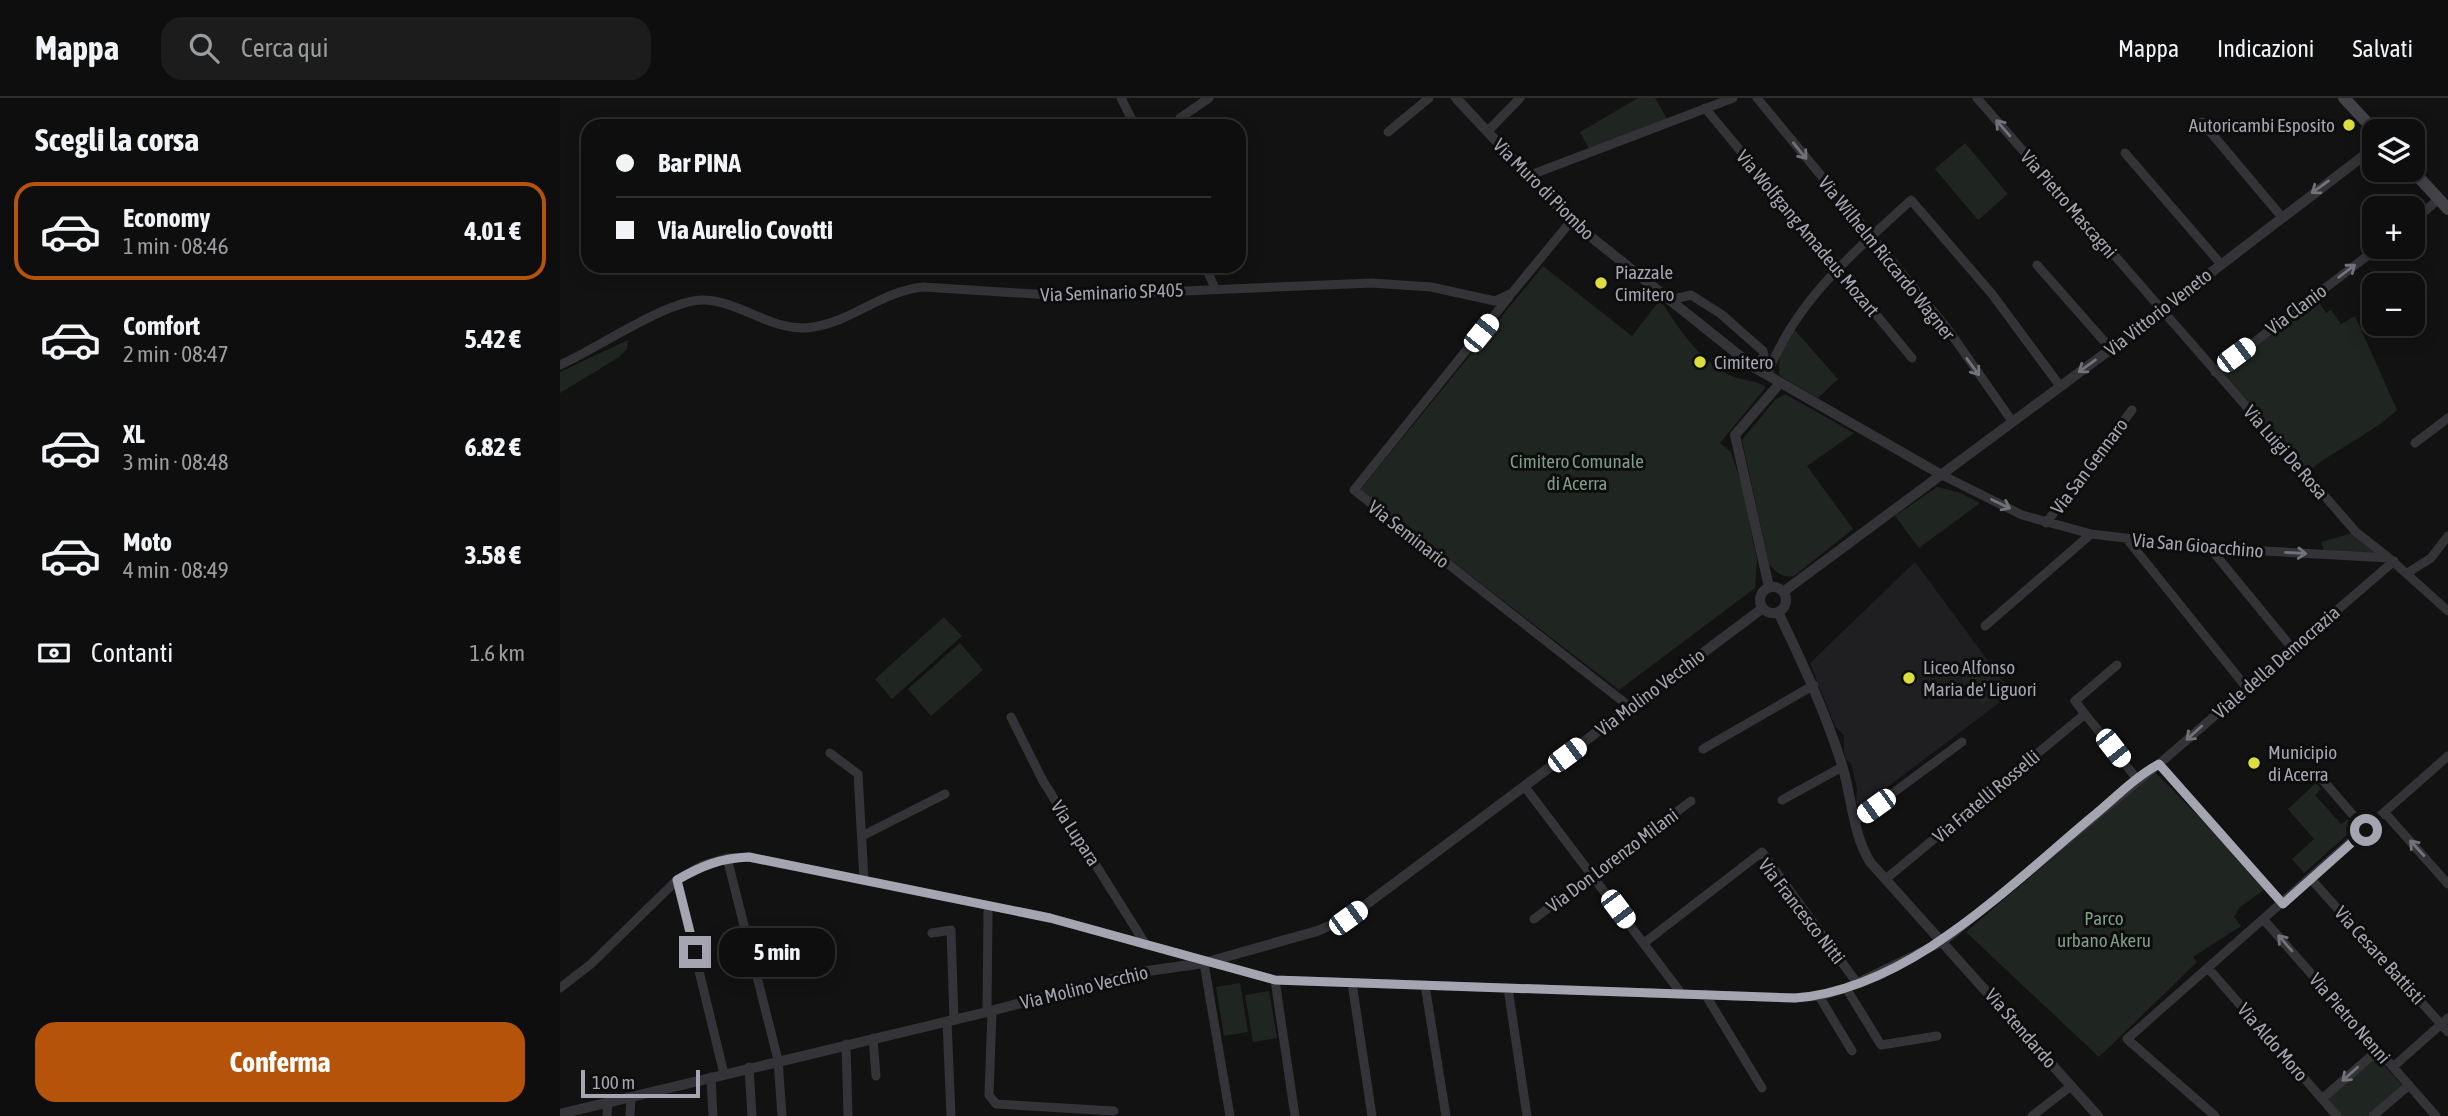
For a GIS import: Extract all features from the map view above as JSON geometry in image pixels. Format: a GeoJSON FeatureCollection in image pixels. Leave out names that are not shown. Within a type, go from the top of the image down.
{"type":"FeatureCollection","features":[{"type":"Feature","properties":{"kind":"main road"},"geometry":{"type":"LineString","coordinates":[[2344,98],[2364,119]]}},
{"type":"Feature","properties":{"kind":"main road"},"geometry":{"type":"LineString","coordinates":[[2425,182],[2445,200]]}},
{"type":"Feature","properties":{"kind":"street"},"geometry":{"type":"LineString","coordinates":[[1121,98],[1132,119]]}},
{"type":"Feature","properties":{"kind":"street"},"geometry":{"type":"LineString","coordinates":[[1180,118],[1209,98]]}},
{"type":"Feature","properties":{"kind":"street"},"geometry":{"type":"LineString","coordinates":[[1388,132],[1429,98]]}},
{"type":"Feature","properties":{"kind":"street","name":"Via Muro di Piombo"},"geometry":{"type":"LineString","coordinates":[[1456,98],[1571,221],[1755,368],[1940,474]]}},
{"type":"Feature","properties":{"kind":"street"},"geometry":{"type":"LineString","coordinates":[[1487,132],[1520,98]]}},
{"type":"Feature","properties":{"kind":"street"},"geometry":{"type":"LineString","coordinates":[[1528,176],[1733,98]]}},
{"type":"Feature","properties":{"kind":"street","name":"Via Wilhelm Riccardo Wagner"},"geometry":{"type":"LineString","coordinates":[[1757,98],[1947,328],[2012,421]]}},
{"type":"Feature","properties":{"kind":"street","name":"Via Pietro Mascagni"},"geometry":{"type":"LineString","coordinates":[[1977,98],[2160,309]]}},
{"type":"Feature","properties":{"kind":"street","name":"Via Wolfgang Amadeus Mozart"},"geometry":{"type":"LineString","coordinates":[[1705,108],[1912,358]]}},
{"type":"Feature","properties":{"kind":"street"},"geometry":{"type":"LineString","coordinates":[[2202,122],[2281,216]]}},
{"type":"Feature","properties":{"kind":"street"},"geometry":{"type":"LineString","coordinates":[[2125,153],[2221,263]]}},
{"type":"Feature","properties":{"kind":"street","name":"Via Vittorio Veneto"},"geometry":{"type":"LineString","coordinates":[[1940,474],[2111,349],[2281,216],[2362,157]]}},
{"type":"Feature","properties":{"kind":"street"},"geometry":{"type":"LineString","coordinates":[[1767,375],[1780,342],[1803,305],[1911,200],[1992,294],[2060,386]]}},
{"type":"Feature","properties":{"kind":"street"},"geometry":{"type":"LineString","coordinates":[[2425,213],[2445,200]]}},
{"type":"Feature","properties":{"kind":"street"},"geometry":{"type":"LineString","coordinates":[[1513,293],[1571,221]]}},
{"type":"Feature","properties":{"kind":"street","name":"Via Clanio"},"geometry":{"type":"LineString","coordinates":[[2214,372],[2363,259]]}},
{"type":"Feature","properties":{"kind":"street"},"geometry":{"type":"LineString","coordinates":[[2037,265],[2111,349]]}},
{"type":"Feature","properties":{"kind":"street"},"geometry":{"type":"LineString","coordinates":[[1208,273],[1215,288]]}},
{"type":"Feature","properties":{"kind":"street","name":"Via Seminario SP405"},"geometry":{"type":"LineString","coordinates":[[560,365],[678,304],[696,300],[729,305],[784,325],[811,328],[835,321],[906,289],[1066,296],[1372,283],[1431,287],[1495,300],[1513,293]]}},
{"type":"Feature","properties":{"kind":"street","name":"Via Seminario"},"geometry":{"type":"LineString","coordinates":[[1513,293],[1354,490],[1630,707]]}},
{"type":"Feature","properties":{"kind":"street"},"geometry":{"type":"LineString","coordinates":[[1670,300],[1692,295],[1734,324],[1763,351],[1764,355],[1755,368]]}},
{"type":"Feature","properties":{"kind":"street","name":"Via Luigi De Rosa"},"geometry":{"type":"LineString","coordinates":[[2160,309],[2356,532],[2392,559]]}},
{"type":"Feature","properties":{"kind":"street"},"geometry":{"type":"LineString","coordinates":[[1769,587],[1735,435],[1780,383]]}},
{"type":"Feature","properties":{"kind":"street","name":"Via San Gennaro"},"geometry":{"type":"LineString","coordinates":[[2046,523],[2132,410]]}},
{"type":"Feature","properties":{"kind":"street"},"geometry":{"type":"LineString","coordinates":[[2415,443],[2448,418]]}},
{"type":"Feature","properties":{"kind":"street"},"geometry":{"type":"LineString","coordinates":[[1783,592],[1940,474]]}},
{"type":"Feature","properties":{"kind":"street","name":"Via San Gioacchino"},"geometry":{"type":"LineString","coordinates":[[1940,474],[2046,523],[2091,534],[2210,548],[2392,559]]}},
{"type":"Feature","properties":{"kind":"street"},"geometry":{"type":"LineString","coordinates":[[1985,626],[2091,534]]}},
{"type":"Feature","properties":{"kind":"street"},"geometry":{"type":"LineString","coordinates":[[2409,572],[2431,558],[2448,536]]}},
{"type":"Feature","properties":{"kind":"street"},"geometry":{"type":"LineString","coordinates":[[2127,538],[2246,687]]}},
{"type":"Feature","properties":{"kind":"street"},"geometry":{"type":"LineString","coordinates":[[2210,548],[2292,648]]}},
{"type":"Feature","properties":{"kind":"street"},"geometry":{"type":"LineString","coordinates":[[2392,559],[2448,611]]}},
{"type":"Feature","properties":{"kind":"street","name":"Viale della Democrazia"},"geometry":{"type":"LineString","coordinates":[[727,858],[749,857],[1050,918],[1205,963],[1275,980],[1819,996],[1846,988],[1944,941],[2137,779],[2159,764],[2392,559]]}},
{"type":"Feature","properties":{"kind":"street"},"geometry":{"type":"LineString","coordinates":[[1769,587],[1783,592]]}},
{"type":"Feature","properties":{"kind":"street"},"geometry":{"type":"LineString","coordinates":[[1769,587],[1760,596],[1763,608],[1770,612],[1778,612],[1785,602],[1783,592]]}},
{"type":"Feature","properties":{"kind":"street","name":"Via Molino Vecchio"},"geometry":{"type":"LineString","coordinates":[[560,1114],[778,1059],[989,1012],[1134,973],[1205,963],[1317,931],[1348,918],[1763,608]]}},
{"type":"Feature","properties":{"kind":"street","name":"Via Stendardo"},"geometry":{"type":"LineString","coordinates":[[1778,612],[1814,685],[1842,767],[1861,847],[2098,1116]]}},
{"type":"Feature","properties":{"kind":"street"},"geometry":{"type":"LineString","coordinates":[[2118,665],[2075,701],[2137,779]]}},
{"type":"Feature","properties":{"kind":"street"},"geometry":{"type":"LineString","coordinates":[[1703,749],[1814,685]]}},
{"type":"Feature","properties":{"kind":"street","name":"Via Fratelli Rosselli"},"geometry":{"type":"LineString","coordinates":[[1887,878],[2085,714]]}},
{"type":"Feature","properties":{"kind":"street","name":"Via Lupara"},"geometry":{"type":"LineString","coordinates":[[1011,718],[1043,781],[1146,945]]}},
{"type":"Feature","properties":{"kind":"street"},"geometry":{"type":"LineString","coordinates":[[1855,821],[1962,742]]}},
{"type":"Feature","properties":{"kind":"street"},"geometry":{"type":"LineString","coordinates":[[830,754],[858,774],[864,880]]}},
{"type":"Feature","properties":{"kind":"street"},"geometry":{"type":"LineString","coordinates":[[2215,1116],[2127,1039],[2448,756]]}},
{"type":"Feature","properties":{"kind":"street"},"geometry":{"type":"LineString","coordinates":[[2159,764],[2283,904]]}},
{"type":"Feature","properties":{"kind":"street"},"geometry":{"type":"LineString","coordinates":[[1782,800],[1842,767]]}},
{"type":"Feature","properties":{"kind":"street"},"geometry":{"type":"LineString","coordinates":[[2320,777],[2366,830]]}},
{"type":"Feature","properties":{"kind":"street"},"geometry":{"type":"LineString","coordinates":[[1525,787],[1681,993]]}},
{"type":"Feature","properties":{"kind":"street"},"geometry":{"type":"LineString","coordinates":[[862,836],[945,794]]}},
{"type":"Feature","properties":{"kind":"street","name":"Via Don Lorenzo Milani"},"geometry":{"type":"LineString","coordinates":[[1534,919],[1691,801]]}},
{"type":"Feature","properties":{"kind":"street"},"geometry":{"type":"LineString","coordinates":[[2385,813],[2448,884]]}},
{"type":"Feature","properties":{"kind":"street","name":"Via Francesco Nitti"},"geometry":{"type":"LineString","coordinates":[[1644,943],[1762,852],[1857,983]]}},
{"type":"Feature","properties":{"kind":"street"},"geometry":{"type":"LineString","coordinates":[[560,989],[591,964],[677,880],[703,865],[727,858],[778,1059],[782,1116]]}},
{"type":"Feature","properties":{"kind":"street","name":"Via Cesare Battisti"},"geometry":{"type":"LineString","coordinates":[[2311,879],[2446,1025]]}},
{"type":"Feature","properties":{"kind":"street"},"geometry":{"type":"LineString","coordinates":[[677,880],[724,1074]]}},
{"type":"Feature","properties":{"kind":"street"},"geometry":{"type":"LineString","coordinates":[[988,911],[989,1096],[996,1104],[1114,1111]]}},
{"type":"Feature","properties":{"kind":"street","name":"Via Pietro Nenni"},"geometry":{"type":"LineString","coordinates":[[2264,920],[2436,1116]]}},
{"type":"Feature","properties":{"kind":"street"},"geometry":{"type":"LineString","coordinates":[[932,933],[951,930],[951,1116]]}},
{"type":"Feature","properties":{"kind":"street"},"geometry":{"type":"LineString","coordinates":[[1205,963],[1230,1116]]}},
{"type":"Feature","properties":{"kind":"street","name":"Via Aldo Moro"},"geometry":{"type":"LineString","coordinates":[[2208,968],[2337,1116]]}},
{"type":"Feature","properties":{"kind":"street"},"geometry":{"type":"LineString","coordinates":[[1275,980],[1295,1116]]}},
{"type":"Feature","properties":{"kind":"street"},"geometry":{"type":"LineString","coordinates":[[1352,983],[1372,1116]]}},
{"type":"Feature","properties":{"kind":"street"},"geometry":{"type":"LineString","coordinates":[[1425,985],[1446,1116]]}},
{"type":"Feature","properties":{"kind":"street"},"geometry":{"type":"LineString","coordinates":[[1508,988],[1527,1116]]}},
{"type":"Feature","properties":{"kind":"street"},"geometry":{"type":"LineString","coordinates":[[1846,988],[1881,1045],[1937,1036]]}},
{"type":"Feature","properties":{"kind":"street"},"geometry":{"type":"LineString","coordinates":[[1705,994],[1762,1088]]}},
{"type":"Feature","properties":{"kind":"street"},"geometry":{"type":"LineString","coordinates":[[1819,996],[1853,1051]]}},
{"type":"Feature","properties":{"kind":"street"},"geometry":{"type":"LineString","coordinates":[[2393,1067],[2446,1025]]}},
{"type":"Feature","properties":{"kind":"street"},"geometry":{"type":"LineString","coordinates":[[873,1038],[876,1076]]}},
{"type":"Feature","properties":{"kind":"street"},"geometry":{"type":"LineString","coordinates":[[846,1044],[848,1116]]}},
{"type":"Feature","properties":{"kind":"street"},"geometry":{"type":"LineString","coordinates":[[2322,1099],[2378,1049]]}},
{"type":"Feature","properties":{"kind":"street"},"geometry":{"type":"LineString","coordinates":[[749,1067],[752,1116]]}},
{"type":"Feature","properties":{"kind":"street"},"geometry":{"type":"LineString","coordinates":[[711,1077],[713,1116]]}},
{"type":"Feature","properties":{"kind":"street"},"geometry":{"type":"LineString","coordinates":[[2373,1116],[2409,1085]]}},
{"type":"Feature","properties":{"kind":"street"},"geometry":{"type":"LineString","coordinates":[[2032,1116],[2071,1086]]}},
{"type":"Feature","properties":{"kind":"street"},"geometry":{"type":"LineString","coordinates":[[630,1116],[631,1097]]}},
{"type":"Feature","properties":{"kind":"street"},"geometry":{"type":"LineString","coordinates":[[607,1116],[608,1102]]}},
{"type":"Feature","properties":{"kind":"shaded area","name":"Liceo Alfonso Maria de' Liguori"},"geometry":{"type":"Polygon","coordinates":[[[1915,562],[2012,693],[1861,807],[1856,803],[1857,789],[1851,763],[1846,760],[1844,753],[1844,735],[1835,726],[1810,663],[1915,562]]]}},
{"type":"Feature","properties":{"kind":"green space"},"geometry":{"type":"Polygon","coordinates":[[[1638,98],[1655,98],[1667,119],[1589,149],[1580,132],[1638,98]]]}},
{"type":"Feature","properties":{"kind":"green space"},"geometry":{"type":"Polygon","coordinates":[[[1965,143],[2008,194],[1978,220],[1935,169],[1965,143]]]}},
{"type":"Feature","properties":{"kind":"green space","name":"Cimitero Comunale di Acerra"},"geometry":{"type":"Polygon","coordinates":[[[1543,266],[1632,336],[1660,300],[1692,344],[1711,363],[1734,377],[1766,387],[1720,443],[1731,452],[1742,486],[1757,560],[1755,588],[1619,690],[1360,490],[1543,266]]]}},
{"type":"Feature","properties":{"kind":"green space"},"geometry":{"type":"Polygon","coordinates":[[[2317,299],[2326,313],[2331,310],[2341,324],[2355,316],[2397,410],[2309,471],[2222,372],[2317,299]]]}},
{"type":"Feature","properties":{"kind":"green space"},"geometry":{"type":"Polygon","coordinates":[[[1792,327],[1838,379],[1818,398],[1780,376],[1780,356],[1792,327]]]}},
{"type":"Feature","properties":{"kind":"green space"},"geometry":{"type":"Polygon","coordinates":[[[628,340],[627,349],[619,357],[560,393],[560,372],[628,340]]]}},
{"type":"Feature","properties":{"kind":"green space"},"geometry":{"type":"Polygon","coordinates":[[[1785,394],[1854,433],[1807,466],[1853,529],[1794,576],[1780,574],[1769,564],[1742,440],[1775,400],[1785,394]]]}},
{"type":"Feature","properties":{"kind":"green space"},"geometry":{"type":"Polygon","coordinates":[[[1937,487],[1958,492],[1980,503],[1919,548],[1895,516],[1937,487]]]}},
{"type":"Feature","properties":{"kind":"green space"},"geometry":{"type":"Polygon","coordinates":[[[2356,532],[2389,558],[2325,554],[2321,542],[2356,532]]]}},
{"type":"Feature","properties":{"kind":"green space"},"geometry":{"type":"Polygon","coordinates":[[[944,617],[962,636],[892,699],[875,679],[944,617]]]}},
{"type":"Feature","properties":{"kind":"green space"},"geometry":{"type":"Polygon","coordinates":[[[960,643],[983,670],[931,716],[908,689],[960,643]]]}},
{"type":"Feature","properties":{"kind":"green space"},"geometry":{"type":"Polygon","coordinates":[[[1977,661],[2000,692],[1982,705],[1959,675],[1977,661]]]}},
{"type":"Feature","properties":{"kind":"green space","name":"Parco urbano Akeru"},"geometry":{"type":"Polygon","coordinates":[[[2154,771],[2268,887],[2240,907],[2234,917],[2241,926],[2193,957],[2197,962],[2099,1057],[1966,932],[2154,771]]]}},
{"type":"Feature","properties":{"kind":"green space"},"geometry":{"type":"Polygon","coordinates":[[[2316,783],[2321,789],[2315,795],[2341,824],[2348,819],[2355,828],[2304,873],[2292,859],[2314,839],[2288,809],[2316,783]]]}},
{"type":"Feature","properties":{"kind":"green space"},"geometry":{"type":"Polygon","coordinates":[[[1240,983],[1248,1032],[1224,1036],[1216,987],[1240,983]]]}},
{"type":"Feature","properties":{"kind":"green space"},"geometry":{"type":"Polygon","coordinates":[[[1269,991],[1277,1038],[1253,1042],[1245,995],[1269,991]]]}},
{"type":"Feature","properties":{"kind":"green space"},"geometry":{"type":"Polygon","coordinates":[[[2376,1056],[2402,1085],[2367,1116],[2341,1116],[2327,1101],[2376,1056]]]}},
{"type":"Feature","properties":{"kind":"place","name":"Autoricambi Esposito"},"geometry":{"type":"Point","coordinates":[2349,125]}},
{"type":"Feature","properties":{"kind":"place","name":"Piazzale Cimitero"},"geometry":{"type":"Point","coordinates":[1601,283]}},
{"type":"Feature","properties":{"kind":"place","name":"Cimitero"},"geometry":{"type":"Point","coordinates":[1700,362]}},
{"type":"Feature","properties":{"kind":"place","name":"Liceo Alfonso Maria de' Liguori"},"geometry":{"type":"Point","coordinates":[1909,678]}},
{"type":"Feature","properties":{"kind":"place","name":"Municipio di Acerra"},"geometry":{"type":"Point","coordinates":[2254,763]}},
{"type":"Feature","properties":{"kind":"route"},"geometry":{"type":"LineString","coordinates":[[695,952],[677,880],[703,865],[727,858],[749,857],[1050,918],[1205,963],[1275,980],[1550,987],[1795,998],[1824,995],[1846,988],[1944,941],[2137,779],[2159,764],[2283,904],[2366,830]]}}]}
